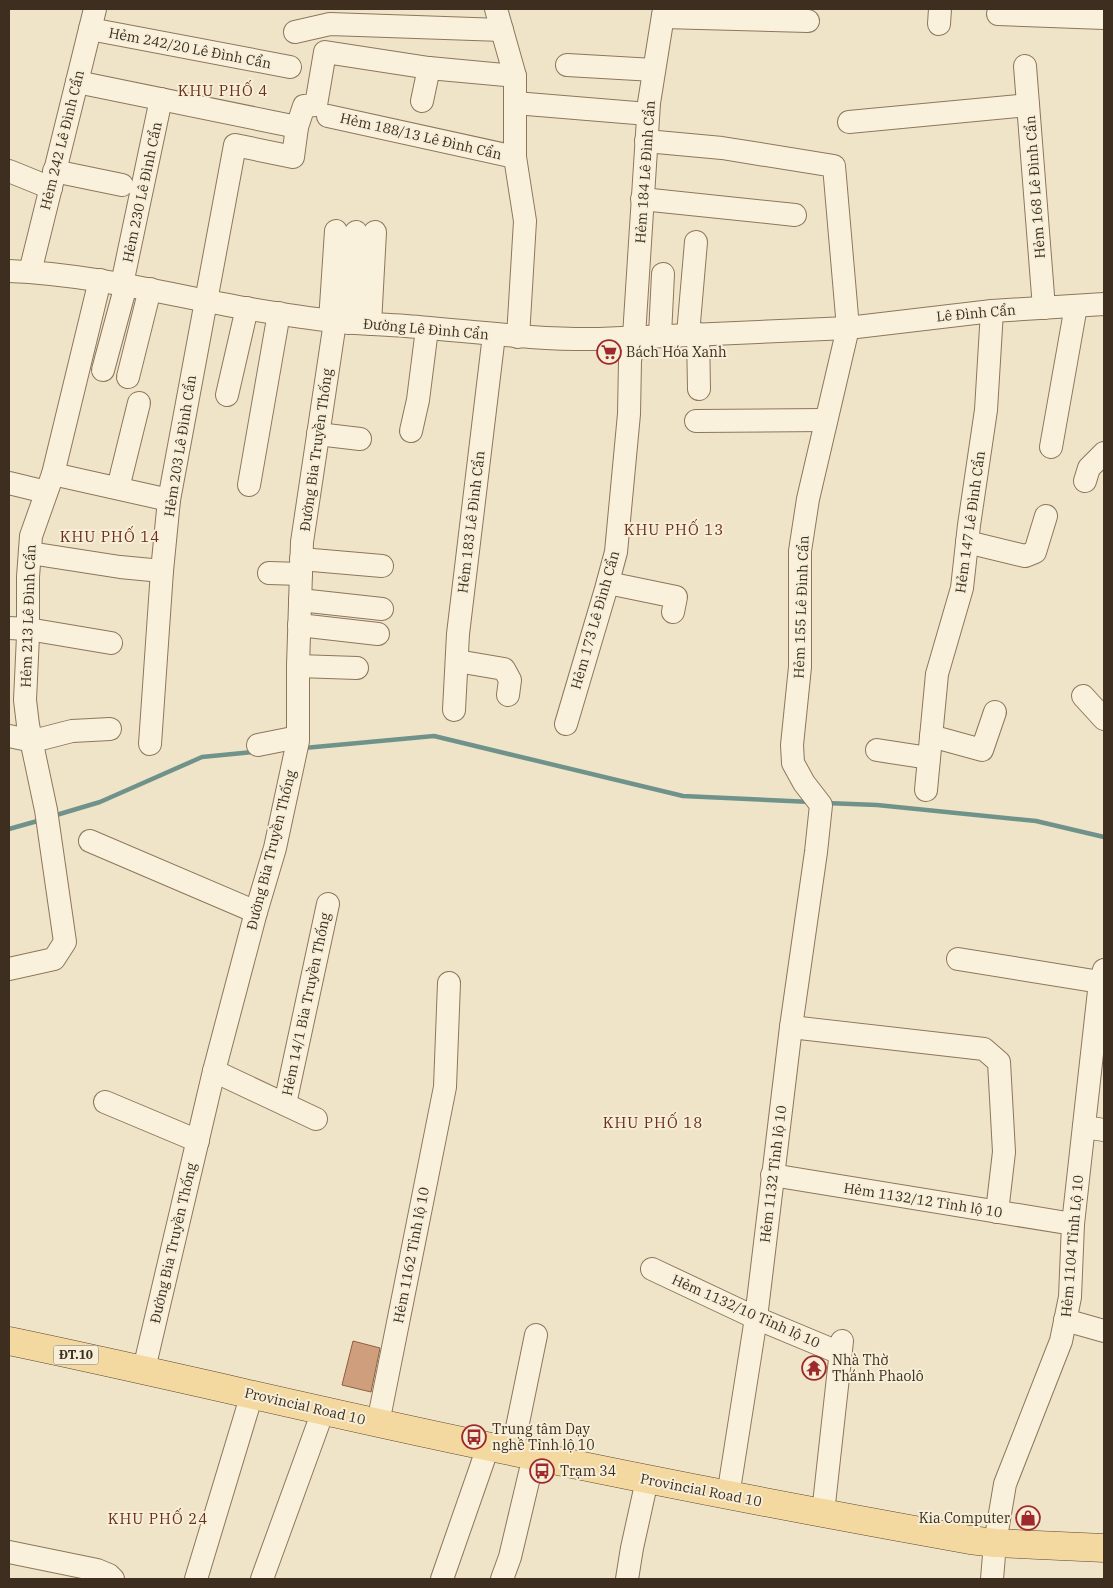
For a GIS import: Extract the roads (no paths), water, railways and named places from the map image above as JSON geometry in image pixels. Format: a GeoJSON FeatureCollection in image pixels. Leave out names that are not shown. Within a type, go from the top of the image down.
{"type":"FeatureCollection","features":[{"type":"Feature","properties":{"kind":"main road","name":"Provincial Road 10"},"geometry":{"type":"LineString","coordinates":[[9,1340],[511,1452],[728,1496],[970,1540],[995,1543],[1104,1548]]}},
{"type":"Feature","properties":{"kind":"street"},"geometry":{"type":"LineString","coordinates":[[664,13],[808,21]]}},
{"type":"Feature","properties":{"kind":"street","name":"Hẻm 184 Lê Đình Cẩn"},"geometry":{"type":"LineString","coordinates":[[634,336],[648,114],[664,13]]}},
{"type":"Feature","properties":{"kind":"street"},"geometry":{"type":"LineString","coordinates":[[998,14],[1104,18]]}},
{"type":"Feature","properties":{"kind":"street","name":"Hẻm 242/20 Lê Đình Cẩn"},"geometry":{"type":"LineString","coordinates":[[93,19],[290,67]]}},
{"type":"Feature","properties":{"kind":"street","name":"Hẻm 242 Lê Đình Cẩn"},"geometry":{"type":"LineString","coordinates":[[19,271],[52,179],[93,19]]}},
{"type":"Feature","properties":{"kind":"street"},"geometry":{"type":"LineString","coordinates":[[295,32],[330,24],[499,19],[515,76],[515,157],[524,222],[518,337]]}},
{"type":"Feature","properties":{"kind":"street"},"geometry":{"type":"LineString","coordinates":[[77,82],[297,127],[304,106],[316,105],[325,52],[429,68],[515,76]]}},
{"type":"Feature","properties":{"kind":"street"},"geometry":{"type":"LineString","coordinates":[[568,66],[654,70]]}},
{"type":"Feature","properties":{"kind":"street","name":"Hẻm 168 Lê Đình Cẩn"},"geometry":{"type":"LineString","coordinates":[[1025,66],[1044,308]]}},
{"type":"Feature","properties":{"kind":"street"},"geometry":{"type":"LineString","coordinates":[[422,101],[429,68]]}},
{"type":"Feature","properties":{"kind":"street","name":"Hẻm 230 Lê Đình Cẩn"},"geometry":{"type":"LineString","coordinates":[[103,370],[124,284],[161,99]]}},
{"type":"Feature","properties":{"kind":"street"},"geometry":{"type":"LineString","coordinates":[[515,103],[648,114]]}},
{"type":"Feature","properties":{"kind":"street"},"geometry":{"type":"LineString","coordinates":[[849,122],[1028,105]]}},
{"type":"Feature","properties":{"kind":"street","name":"Hẻm 188/13 Lê Đình Cẩn"},"geometry":{"type":"LineString","coordinates":[[328,116],[515,157]]}},
{"type":"Feature","properties":{"kind":"street","name":"Hẻm 203 Lê Đình Cẩn"},"geometry":{"type":"LineString","coordinates":[[150,744],[169,500],[235,145],[293,157],[297,127]]}},
{"type":"Feature","properties":{"kind":"street","name":"Hẻm 155 Lê Đình Cẩn"},"geometry":{"type":"LineString","coordinates":[[646,141],[722,148],[834,166],[848,328],[808,499],[800,551],[800,667],[792,745],[793,763],[804,783],[821,805],[816,852]]}},
{"type":"Feature","properties":{"kind":"street"},"geometry":{"type":"LineString","coordinates":[[9,171],[52,179],[122,184]]}},
{"type":"Feature","properties":{"kind":"street"},"geometry":{"type":"LineString","coordinates":[[642,199],[795,215]]}},
{"type":"Feature","properties":{"kind":"street"},"geometry":{"type":"LineString","coordinates":[[346,322],[356,232],[346,322]]}},
{"type":"Feature","properties":{"kind":"street"},"geometry":{"type":"LineString","coordinates":[[696,242],[693,334],[699,389]]}},
{"type":"Feature","properties":{"kind":"street","name":"Đường Lê Đình Cẩn"},"geometry":{"type":"LineString","coordinates":[[19,271],[100,280],[247,308],[346,322],[518,337],[562,340],[599,339],[848,328]]}},
{"type":"Feature","properties":{"kind":"street"},"geometry":{"type":"LineString","coordinates":[[660,336],[663,274]]}},
{"type":"Feature","properties":{"kind":"street","name":"Hẻm 213 Lê Đình Cẩn"},"geometry":{"type":"LineString","coordinates":[[9,969],[54,959],[65,942],[46,810],[33,742],[17,700],[18,621],[30,553],[31,536],[50,483],[100,280]]}},
{"type":"Feature","properties":{"kind":"street"},"geometry":{"type":"LineString","coordinates":[[128,377],[150,289]]}},
{"type":"Feature","properties":{"kind":"street","name":"Lê Đình Cẩn"},"geometry":{"type":"LineString","coordinates":[[848,328],[992,311],[1104,304]]}},
{"type":"Feature","properties":{"kind":"street"},"geometry":{"type":"LineString","coordinates":[[1051,447],[1076,306]]}},
{"type":"Feature","properties":{"kind":"street"},"geometry":{"type":"LineString","coordinates":[[228,395],[247,308]]}},
{"type":"Feature","properties":{"kind":"street","name":"Hẻm 147 Lê Đình Cẩn"},"geometry":{"type":"LineString","coordinates":[[926,790],[937,674],[962,588],[986,410],[992,311]]}},
{"type":"Feature","properties":{"kind":"street"},"geometry":{"type":"LineString","coordinates":[[249,485],[279,313]]}},
{"type":"Feature","properties":{"kind":"street","name":"Đường Bia Truyền Thống"},"geometry":{"type":"LineString","coordinates":[[144,1369],[214,1071],[275,848],[289,786],[298,739],[302,542],[318,434],[346,322]]}},
{"type":"Feature","properties":{"kind":"street"},"geometry":{"type":"LineString","coordinates":[[411,430],[418,400],[427,328]]}},
{"type":"Feature","properties":{"kind":"street","name":"Hẻm 183 Lê Đình Cẩn"},"geometry":{"type":"LineString","coordinates":[[454,710],[458,634],[494,335]]}},
{"type":"Feature","properties":{"kind":"street","name":"Hẻm 173 Lê Đình Cẩn"},"geometry":{"type":"LineString","coordinates":[[566,724],[616,552],[629,414],[630,361],[634,336]]}},
{"type":"Feature","properties":{"kind":"street"},"geometry":{"type":"LineString","coordinates":[[118,488],[139,403]]}},
{"type":"Feature","properties":{"kind":"street"},"geometry":{"type":"LineString","coordinates":[[696,421],[826,420]]}},
{"type":"Feature","properties":{"kind":"street"},"geometry":{"type":"LineString","coordinates":[[318,434],[360,439]]}},
{"type":"Feature","properties":{"kind":"street"},"geometry":{"type":"LineString","coordinates":[[1085,481],[1089,468],[1104,453]]}},
{"type":"Feature","properties":{"kind":"street"},"geometry":{"type":"LineString","coordinates":[[9,484],[50,483],[118,488],[169,500]]}},
{"type":"Feature","properties":{"kind":"street"},"geometry":{"type":"LineString","coordinates":[[967,542],[1025,556],[1034,552],[1046,516]]}},
{"type":"Feature","properties":{"kind":"street"},"geometry":{"type":"LineString","coordinates":[[30,553],[162,571]]}},
{"type":"Feature","properties":{"kind":"street"},"geometry":{"type":"LineString","coordinates":[[269,572],[301,566],[382,566]]}},
{"type":"Feature","properties":{"kind":"street"},"geometry":{"type":"LineString","coordinates":[[608,582],[676,597],[673,612]]}},
{"type":"Feature","properties":{"kind":"street"},"geometry":{"type":"LineString","coordinates":[[300,600],[382,610]]}},
{"type":"Feature","properties":{"kind":"street"},"geometry":{"type":"LineString","coordinates":[[18,621],[111,643]]}},
{"type":"Feature","properties":{"kind":"street"},"geometry":{"type":"LineString","coordinates":[[299,625],[378,634]]}},
{"type":"Feature","properties":{"kind":"street"},"geometry":{"type":"LineString","coordinates":[[457,661],[504,669],[510,680],[508,695]]}},
{"type":"Feature","properties":{"kind":"street"},"geometry":{"type":"LineString","coordinates":[[298,666],[357,668]]}},
{"type":"Feature","properties":{"kind":"street"},"geometry":{"type":"LineString","coordinates":[[1083,696],[1104,719]]}},
{"type":"Feature","properties":{"kind":"street"},"geometry":{"type":"LineString","coordinates":[[931,736],[982,750],[995,712]]}},
{"type":"Feature","properties":{"kind":"street"},"geometry":{"type":"LineString","coordinates":[[9,736],[33,742],[72,731],[110,729]]}},
{"type":"Feature","properties":{"kind":"street"},"geometry":{"type":"LineString","coordinates":[[258,745],[298,739]]}},
{"type":"Feature","properties":{"kind":"street"},"geometry":{"type":"LineString","coordinates":[[877,750],[929,758]]}},
{"type":"Feature","properties":{"kind":"street"},"geometry":{"type":"LineString","coordinates":[[90,841],[256,912]]}},
{"type":"Feature","properties":{"kind":"street","name":"Hẻm 1132 Tỉnh lộ 10"},"geometry":{"type":"LineString","coordinates":[[728,1496],[756,1318],[791,1027],[816,852]]}},
{"type":"Feature","properties":{"kind":"street","name":"Hẻm 14/1 Bia Truyền Thống"},"geometry":{"type":"LineString","coordinates":[[285,1104],[328,904]]}},
{"type":"Feature","properties":{"kind":"street"},"geometry":{"type":"LineString","coordinates":[[958,959],[1102,976]]}},
{"type":"Feature","properties":{"kind":"street","name":"Hẻm 1104 Tỉnh Lộ 10"},"geometry":{"type":"LineString","coordinates":[[992,1579],[995,1543],[1005,1484],[1061,1341],[1070,1297],[1073,1224],[1094,1129],[1102,976]]}},
{"type":"Feature","properties":{"kind":"street","name":"Hẻm 1162 Tỉnh lộ 10"},"geometry":{"type":"LineString","coordinates":[[378,1423],[445,1087],[449,983]]}},
{"type":"Feature","properties":{"kind":"street"},"geometry":{"type":"LineString","coordinates":[[791,1027],[984,1049],[999,1062],[1004,1152],[997,1212]]}},
{"type":"Feature","properties":{"kind":"street"},"geometry":{"type":"LineString","coordinates":[[214,1071],[316,1119]]}},
{"type":"Feature","properties":{"kind":"street"},"geometry":{"type":"LineString","coordinates":[[105,1102],[198,1141]]}},
{"type":"Feature","properties":{"kind":"street","name":"Hẻm 1132/12 Tỉnh lộ 10"},"geometry":{"type":"LineString","coordinates":[[772,1175],[1073,1224]]}},
{"type":"Feature","properties":{"kind":"street","name":"Hẻm 1132/10 Tỉnh lộ 10"},"geometry":{"type":"LineString","coordinates":[[652,1269],[756,1318],[841,1347],[823,1513]]}},
{"type":"Feature","properties":{"kind":"street"},"geometry":{"type":"LineString","coordinates":[[1065,1320],[1104,1331]]}},
{"type":"Feature","properties":{"kind":"street"},"geometry":{"type":"LineString","coordinates":[[502,1579],[510,1557],[511,1452],[536,1335]]}},
{"type":"Feature","properties":{"kind":"street"},"geometry":{"type":"LineString","coordinates":[[196,1579],[252,1394]]}},
{"type":"Feature","properties":{"kind":"street"},"geometry":{"type":"LineString","coordinates":[[262,1579],[323,1411]]}},
{"type":"Feature","properties":{"kind":"street"},"geometry":{"type":"LineString","coordinates":[[442,1579],[511,1452]]}},
{"type":"Feature","properties":{"kind":"street"},"geometry":{"type":"LineString","coordinates":[[627,1579],[647,1480]]}},
{"type":"Feature","properties":{"kind":"street"},"geometry":{"type":"LineString","coordinates":[[9,1552],[97,1570],[110,1575],[113,1579]]}},
{"type":"Feature","properties":{"kind":"waterway"},"geometry":{"type":"LineString","coordinates":[[304,748],[434,736],[683,796],[811,802]]}},
{"type":"Feature","properties":{"kind":"waterway"},"geometry":{"type":"LineString","coordinates":[[53,816],[100,802],[202,757],[253,752]]}},
{"type":"Feature","properties":{"kind":"waterway"},"geometry":{"type":"LineString","coordinates":[[826,803],[877,805],[1036,821],[1104,837]]}},
{"type":"Feature","properties":{"kind":"waterway"},"geometry":{"type":"LineString","coordinates":[[9,829],[41,820]]}},
{"type":"Feature","properties":{"kind":"place","name":"Bách Hóa Xanh"},"geometry":{"type":"Point","coordinates":[609,352]}},
{"type":"Feature","properties":{"kind":"place","name":"Nhà Thờ Thánh Phaolô"},"geometry":{"type":"Point","coordinates":[814,1368]}},
{"type":"Feature","properties":{"kind":"place","name":"Trung tâm Dạy nghề Tỉnh lộ 10"},"geometry":{"type":"Point","coordinates":[474,1437]}},
{"type":"Feature","properties":{"kind":"place","name":"Trạm 34"},"geometry":{"type":"Point","coordinates":[542,1471]}},
{"type":"Feature","properties":{"kind":"place","name":"Kia Computer"},"geometry":{"type":"Point","coordinates":[1028,1518]}},
{"type":"Feature","properties":{"kind":"district","name":"KHU PHỐ 4"},"geometry":{"type":"Point","coordinates":[223,91]}},
{"type":"Feature","properties":{"kind":"district","name":"KHU PHỐ 13"},"geometry":{"type":"Point","coordinates":[674,530]}},
{"type":"Feature","properties":{"kind":"district","name":"KHU PHỐ 14"},"geometry":{"type":"Point","coordinates":[110,537]}},
{"type":"Feature","properties":{"kind":"district","name":"KHU PHỐ 18"},"geometry":{"type":"Point","coordinates":[653,1123]}},
{"type":"Feature","properties":{"kind":"district","name":"KHU PHỐ 24"},"geometry":{"type":"Point","coordinates":[158,1519]}}]}
